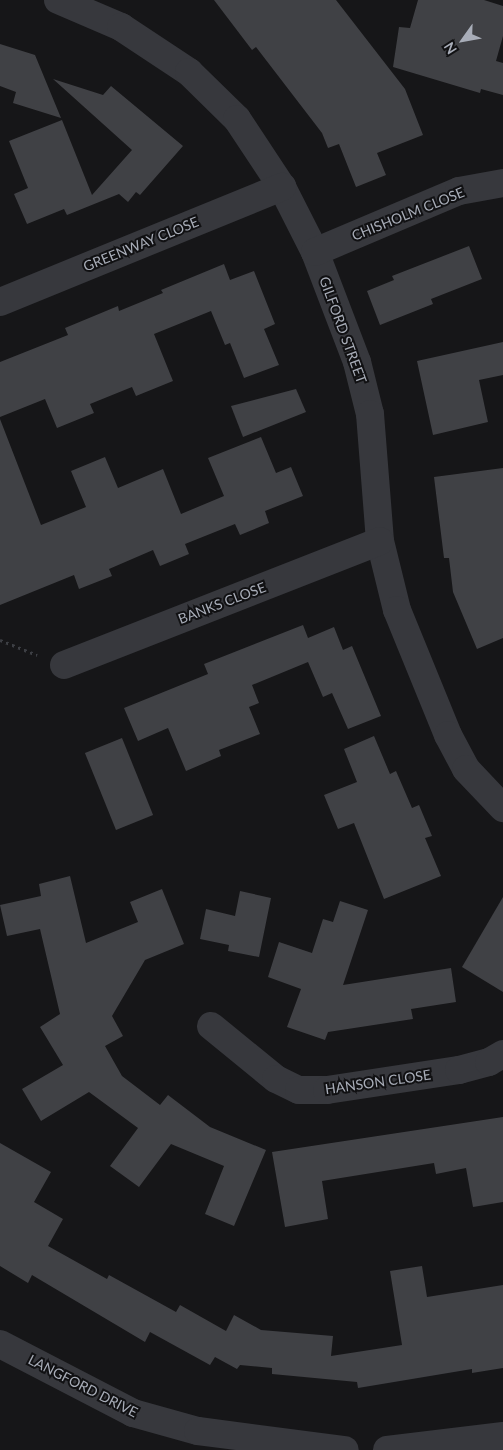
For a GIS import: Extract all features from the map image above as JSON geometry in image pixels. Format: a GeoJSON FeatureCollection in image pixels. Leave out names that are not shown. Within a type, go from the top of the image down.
{"type":"FeatureCollection","features":[{"type":"Feature","properties":{"kind":"street","name":"GILFORD STREET"},"geometry":{"type":"LineString","coordinates":[[58,0],[121,28],[189,72],[237,119],[282,187],[314,252],[357,362],[370,414],[380,541],[397,610],[448,735],[466,769],[503,808]]}},
{"type":"Feature","properties":{"kind":"street","name":"CHISHOLM CLOSE"},"geometry":{"type":"LineString","coordinates":[[314,252],[459,191],[503,183]]}},
{"type":"Feature","properties":{"kind":"street","name":"GREENWAY CLOSE"},"geometry":{"type":"LineString","coordinates":[[0,302],[282,187]]}},
{"type":"Feature","properties":{"kind":"street","name":"BANKS CLOSE"},"geometry":{"type":"LineString","coordinates":[[64,665],[380,541]]}},
{"type":"Feature","properties":{"kind":"street","name":"HANSON CLOSE"},"geometry":{"type":"LineString","coordinates":[[211,1026],[276,1079],[299,1090],[327,1090],[459,1070],[489,1062],[503,1054]]}},
{"type":"Feature","properties":{"kind":"street","name":"LANGFORD DRIVE"},"geometry":{"type":"LineString","coordinates":[[0,1344],[133,1413],[198,1432],[345,1450]]}},
{"type":"Feature","properties":{"kind":"street"},"geometry":{"type":"LineString","coordinates":[[387,1450],[503,1436]]}},
{"type":"Feature","properties":{"kind":"path"},"geometry":{"type":"LineString","coordinates":[[0,640],[64,665]]}},
{"type":"Feature","properties":{"kind":"building"},"geometry":{"type":"Polygon","coordinates":[[[214,0],[336,0],[405,89],[423,135],[377,153],[386,175],[356,187],[339,144],[328,148],[322,133],[256,47],[252,50],[214,0]]]}},
{"type":"Feature","properties":{"kind":"building"},"geometry":{"type":"Polygon","coordinates":[[[418,0],[484,0],[503,6],[503,36],[496,61],[503,63],[503,95],[481,89],[480,93],[393,67],[399,27],[410,28],[418,0]]]}},
{"type":"Feature","properties":{"kind":"building"},"geometry":{"type":"Polygon","coordinates":[[[0,44],[35,55],[61,118],[13,103],[16,92],[0,86],[0,44]]]}},
{"type":"Feature","properties":{"kind":"building"},"geometry":{"type":"Polygon","coordinates":[[[53,79],[103,95],[111,86],[183,146],[140,195],[136,192],[128,202],[119,194],[67,215],[64,209],[27,224],[14,194],[28,188],[9,141],[62,120],[92,195],[132,150],[53,79]]]}},
{"type":"Feature","properties":{"kind":"building"},"geometry":{"type":"Polygon","coordinates":[[[469,246],[482,279],[431,299],[433,304],[380,325],[367,291],[394,280],[392,276],[469,246]]]}},
{"type":"Feature","properties":{"kind":"building"},"geometry":{"type":"Polygon","coordinates":[[[224,264],[230,280],[254,271],[275,324],[264,329],[279,365],[244,378],[230,343],[225,345],[211,311],[154,334],[173,381],[136,396],[132,387],[90,404],[94,413],[57,428],[45,399],[0,417],[0,362],[68,335],[65,328],[118,306],[119,311],[163,293],[161,290],[224,264]]]}},
{"type":"Feature","properties":{"kind":"building"},"geometry":{"type":"Polygon","coordinates":[[[503,342],[503,375],[479,380],[488,422],[433,435],[417,361],[503,342]]]}},
{"type":"Feature","properties":{"kind":"building"},"geometry":{"type":"Polygon","coordinates":[[[296,389],[306,412],[243,437],[231,406],[296,389]]]}},
{"type":"Feature","properties":{"kind":"building"},"geometry":{"type":"Polygon","coordinates":[[[0,419],[41,525],[86,507],[71,471],[105,457],[118,488],[163,469],[181,514],[224,496],[208,458],[261,437],[276,473],[291,467],[303,496],[265,511],[269,523],[240,535],[235,524],[185,544],[189,554],[160,566],[153,550],[109,569],[112,576],[79,589],[74,575],[0,605],[0,419]]]}},
{"type":"Feature","properties":{"kind":"building"},"geometry":{"type":"Polygon","coordinates":[[[503,468],[503,638],[477,649],[453,592],[449,558],[444,558],[434,477],[503,468]]]}},
{"type":"Feature","properties":{"kind":"building"},"geometry":{"type":"Polygon","coordinates":[[[303,625],[308,638],[334,627],[343,650],[352,646],[381,716],[348,729],[332,693],[323,697],[308,662],[252,685],[259,703],[249,707],[260,734],[219,750],[221,756],[186,771],[168,728],[138,741],[124,708],[208,674],[204,664],[303,625]]]}},
{"type":"Feature","properties":{"kind":"building"},"geometry":{"type":"Polygon","coordinates":[[[374,736],[390,774],[396,771],[412,808],[419,805],[432,836],[425,838],[441,876],[384,899],[354,823],[338,829],[324,795],[357,782],[344,749],[374,736]]]}},
{"type":"Feature","properties":{"kind":"building"},"geometry":{"type":"Polygon","coordinates":[[[122,738],[153,815],[116,830],[85,753],[122,738]]]}},
{"type":"Feature","properties":{"kind":"building"},"geometry":{"type":"Polygon","coordinates":[[[70,876],[86,943],[138,922],[130,902],[162,889],[184,944],[145,960],[112,1016],[123,1036],[105,1046],[122,1076],[160,1105],[168,1095],[210,1127],[266,1150],[234,1226],[205,1214],[224,1166],[171,1144],[139,1187],[110,1166],[138,1128],[89,1092],[41,1121],[22,1089],[63,1065],[40,1027],[60,1014],[40,929],[7,936],[0,905],[41,896],[39,884],[70,876]]]}},
{"type":"Feature","properties":{"kind":"building"},"geometry":{"type":"Polygon","coordinates":[[[240,891],[271,898],[259,957],[228,951],[229,945],[200,939],[206,909],[235,916],[240,891]]]}},
{"type":"Feature","properties":{"kind":"building"},"geometry":{"type":"Polygon","coordinates":[[[503,897],[503,992],[462,967],[503,897]]]}},
{"type":"Feature","properties":{"kind":"building"},"geometry":{"type":"Polygon","coordinates":[[[340,901],[368,910],[343,985],[451,968],[456,1002],[411,1009],[413,1019],[328,1032],[325,1040],[287,1027],[301,989],[268,977],[279,942],[312,953],[323,919],[333,922],[340,901]]]}},
{"type":"Feature","properties":{"kind":"building"},"geometry":{"type":"Polygon","coordinates":[[[503,1117],[503,1202],[473,1207],[466,1168],[436,1174],[434,1163],[322,1181],[328,1219],[285,1227],[272,1152],[503,1117]]]}},
{"type":"Feature","properties":{"kind":"building"},"geometry":{"type":"Polygon","coordinates":[[[0,1143],[51,1172],[34,1202],[63,1219],[48,1246],[107,1279],[109,1275],[176,1312],[180,1305],[226,1331],[234,1315],[261,1330],[333,1336],[331,1356],[402,1345],[390,1271],[422,1266],[427,1297],[503,1285],[503,1368],[472,1373],[472,1369],[358,1388],[357,1382],[272,1374],[272,1368],[240,1365],[237,1369],[215,1357],[210,1365],[150,1332],[145,1342],[32,1275],[28,1283],[0,1266],[0,1143]]]}}]}
